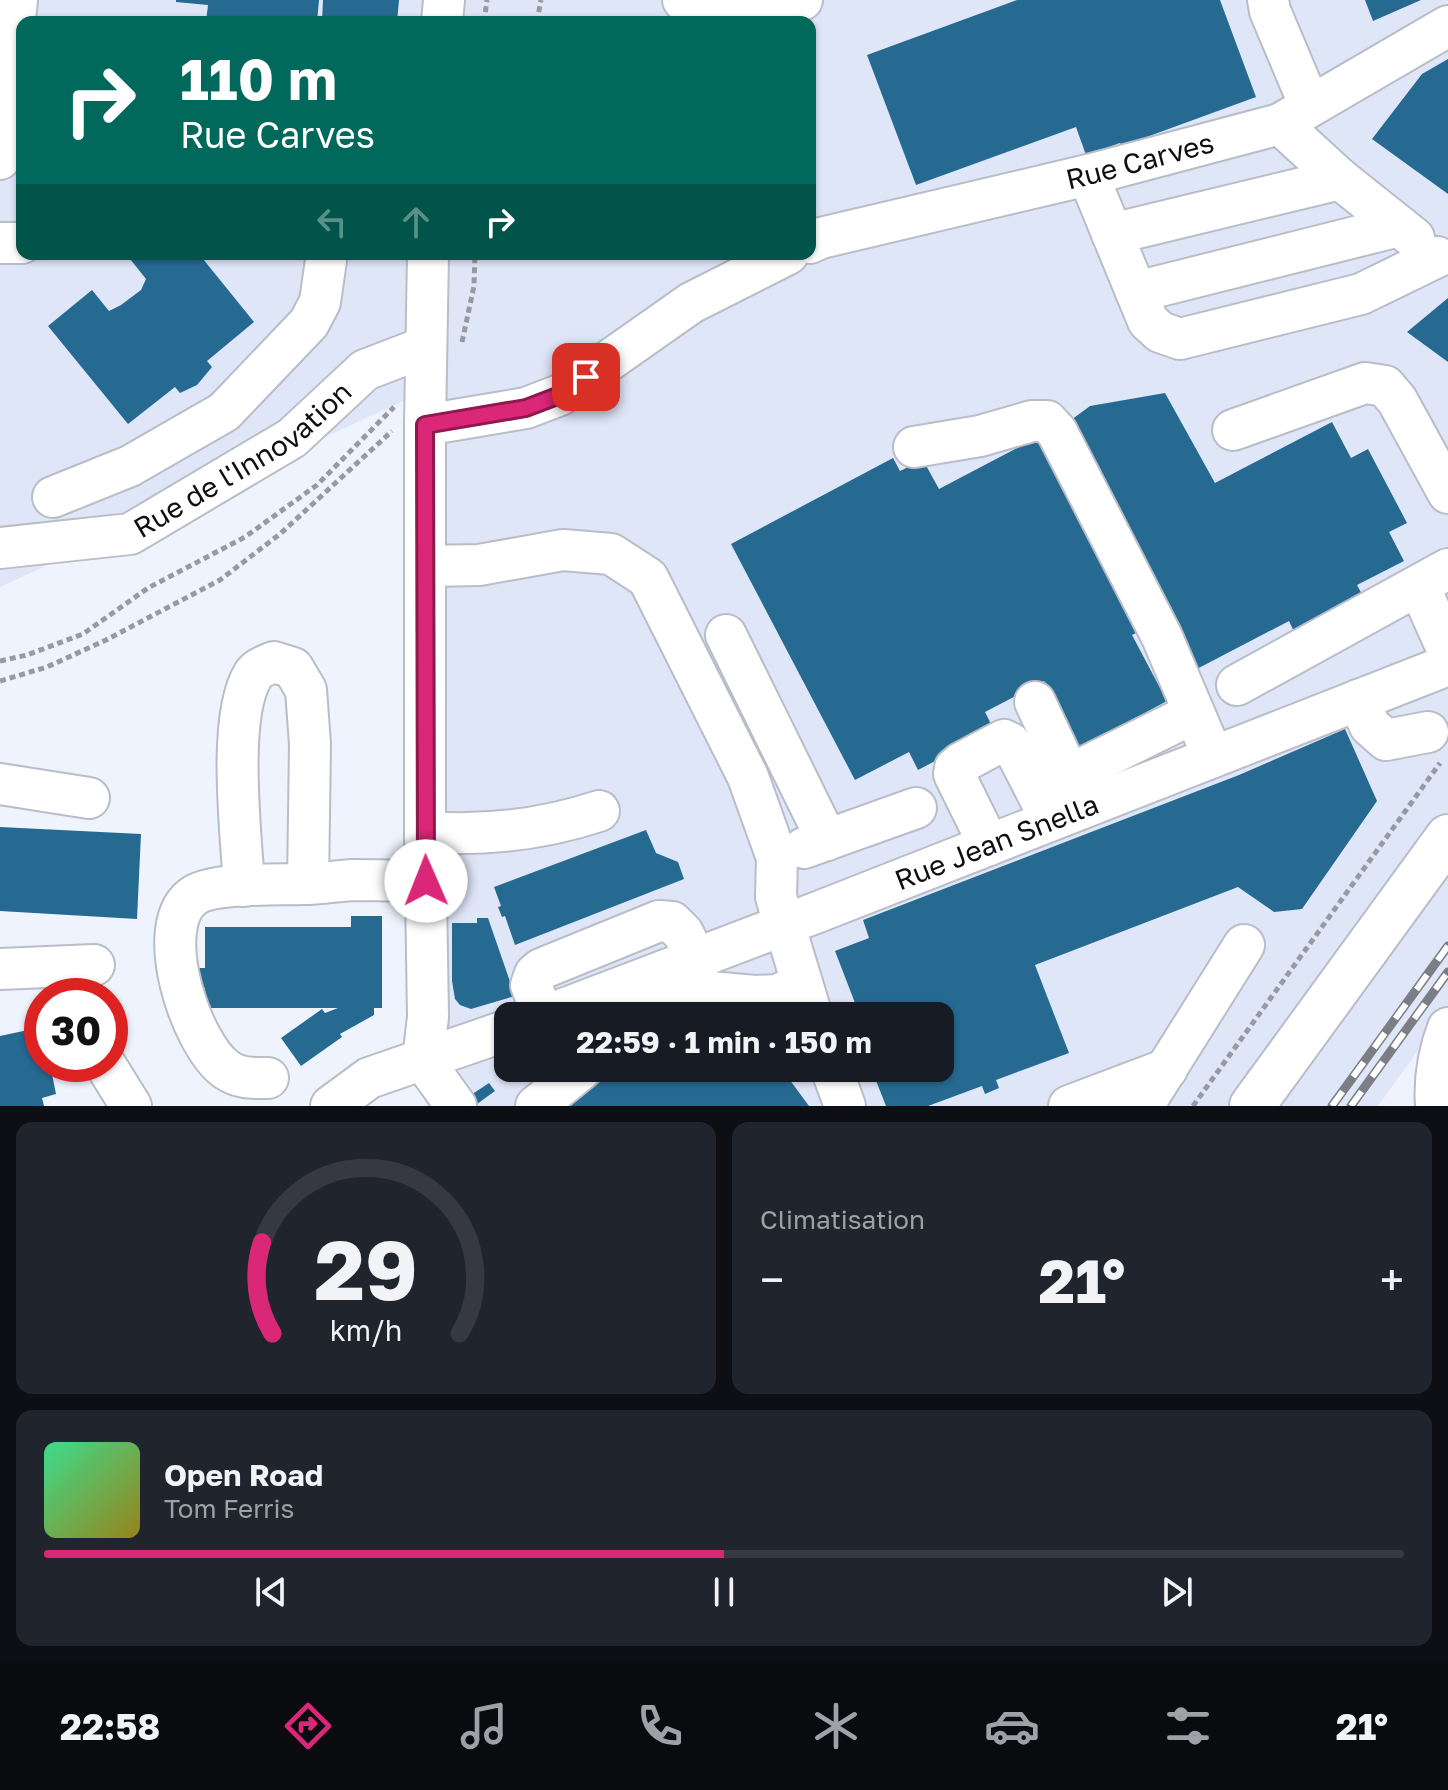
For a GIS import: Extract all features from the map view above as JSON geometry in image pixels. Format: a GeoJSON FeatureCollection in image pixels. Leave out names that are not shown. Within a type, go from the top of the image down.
{"type":"FeatureCollection","features":[{"type":"Feature","properties":{"kind":"main road"},"geometry":{"type":"LineString","coordinates":[[1252,1106],[1448,837]]}},
{"type":"Feature","properties":{"kind":"street"},"geometry":{"type":"LineString","coordinates":[[0,159],[17,0]]}},
{"type":"Feature","properties":{"kind":"street"},"geometry":{"type":"LineString","coordinates":[[683,0],[693,9],[745,10],[802,0]]}},
{"type":"Feature","properties":{"kind":"street"},"geometry":{"type":"LineString","coordinates":[[1088,175],[1148,321],[1160,332],[1180,339],[1361,294],[1443,261],[1340,179],[1295,115],[1268,0]]}},
{"type":"Feature","properties":{"kind":"street","name":"Rue Carves"},"geometry":{"type":"LineString","coordinates":[[816,240],[1088,175],[1295,115],[1448,26]]}},
{"type":"Feature","properties":{"kind":"street"},"geometry":{"type":"LineString","coordinates":[[1112,234],[1340,179]]}},
{"type":"Feature","properties":{"kind":"street"},"geometry":{"type":"LineString","coordinates":[[1136,292],[1399,226]]}},
{"type":"Feature","properties":{"kind":"street"},"geometry":{"type":"LineString","coordinates":[[53,497],[130,466],[224,412],[309,323],[320,302],[326,260]]}},
{"type":"Feature","properties":{"kind":"street"},"geometry":{"type":"LineString","coordinates":[[428,260],[432,379],[426,566],[428,1017],[423,1060],[456,1106]]}},
{"type":"Feature","properties":{"kind":"street"},"geometry":{"type":"LineString","coordinates":[[432,379],[526,408],[560,395],[691,303],[776,260]]}},
{"type":"Feature","properties":{"kind":"street","name":"Rue de l'Innovation"},"geometry":{"type":"LineString","coordinates":[[0,549],[130,534],[292,438],[365,370],[432,379]]}},
{"type":"Feature","properties":{"kind":"street"},"geometry":{"type":"LineString","coordinates":[[1233,430],[1365,383],[1385,386],[1397,400],[1448,493]]}},
{"type":"Feature","properties":{"kind":"street"},"geometry":{"type":"LineString","coordinates":[[224,412],[257,459]]}},
{"type":"Feature","properties":{"kind":"street"},"geometry":{"type":"LineString","coordinates":[[914,447],[980,436],[1032,421],[1047,421],[1057,432],[1162,637],[1213,757]]}},
{"type":"Feature","properties":{"kind":"street"},"geometry":{"type":"LineString","coordinates":[[426,566],[479,565],[563,550],[611,554],[648,578],[748,777],[777,858],[776,897],[807,1000],[778,995],[699,991],[671,1002]]}},
{"type":"Feature","properties":{"kind":"street"},"geometry":{"type":"LineString","coordinates":[[1237,685],[1434,578],[1448,651]]}},
{"type":"Feature","properties":{"kind":"street"},"geometry":{"type":"LineString","coordinates":[[726,635],[827,840]]}},
{"type":"Feature","properties":{"kind":"street"},"geometry":{"type":"LineString","coordinates":[[244,886],[238,748],[242,700],[255,672],[274,662],[293,668],[306,690],[310,744],[308,884]]}},
{"type":"Feature","properties":{"kind":"street"},"geometry":{"type":"LineString","coordinates":[[1274,665],[1300,723]]}},
{"type":"Feature","properties":{"kind":"street","name":"Rue Jean Snella"},"geometry":{"type":"LineString","coordinates":[[581,1002],[989,845],[1068,801],[1213,757],[1448,665]]}},
{"type":"Feature","properties":{"kind":"street"},"geometry":{"type":"LineString","coordinates":[[1358,700],[1370,726],[1386,740],[1438,742]]}},
{"type":"Feature","properties":{"kind":"street"},"geometry":{"type":"LineString","coordinates":[[1035,702],[1068,801]]}},
{"type":"Feature","properties":{"kind":"street"},"geometry":{"type":"LineString","coordinates":[[1068,801],[1194,713]]}},
{"type":"Feature","properties":{"kind":"street"},"geometry":{"type":"LineString","coordinates":[[989,845],[954,774],[961,763],[1004,740],[1068,801]]}},
{"type":"Feature","properties":{"kind":"street"},"geometry":{"type":"LineString","coordinates":[[0,784],[89,798]]}},
{"type":"Feature","properties":{"kind":"street"},"geometry":{"type":"LineString","coordinates":[[777,858],[916,808]]}},
{"type":"Feature","properties":{"kind":"street"},"geometry":{"type":"LineString","coordinates":[[425,832],[512,831],[562,823],[599,811]]}},
{"type":"Feature","properties":{"kind":"street"},"geometry":{"type":"LineString","coordinates":[[268,1078],[247,1079],[226,1070],[196,1029],[182,994],[176,962],[178,921],[186,904],[194,895],[204,891],[244,886],[351,880],[426,881]]}},
{"type":"Feature","properties":{"kind":"street"},"geometry":{"type":"LineString","coordinates":[[1143,1106],[1244,945]]}},
{"type":"Feature","properties":{"kind":"street"},"geometry":{"type":"LineString","coordinates":[[0,969],[94,965]]}},
{"type":"Feature","properties":{"kind":"street"},"geometry":{"type":"LineString","coordinates":[[1436,1106],[1435,1081],[1441,1046],[1448,1028]]}},
{"type":"Feature","properties":{"kind":"street"},"geometry":{"type":"LineString","coordinates":[[331,1106],[369,1078],[494,1035]]}},
{"type":"Feature","properties":{"kind":"street"},"geometry":{"type":"LineString","coordinates":[[1069,1106],[1167,1069]]}},
{"type":"Feature","properties":{"kind":"street"},"geometry":{"type":"LineString","coordinates":[[116,1082],[131,1106]]}},
{"type":"Feature","properties":{"kind":"street"},"geometry":{"type":"LineString","coordinates":[[536,1106],[566,1082]]}},
{"type":"Feature","properties":{"kind":"street"},"geometry":{"type":"LineString","coordinates":[[836,1082],[845,1106]]}},
{"type":"Feature","properties":{"kind":"path"},"geometry":{"type":"LineString","coordinates":[[0,681],[59,662],[155,616],[220,580],[328,492],[432,379],[474,286],[475,260]]}},
{"type":"Feature","properties":{"kind":"path"},"geometry":{"type":"LineString","coordinates":[[0,661],[27,655],[83,634],[148,588],[245,537],[317,485],[432,379]]}},
{"type":"Feature","properties":{"kind":"path"},"geometry":{"type":"LineString","coordinates":[[1193,1106],[1438,742]]}},
{"type":"Feature","properties":{"kind":"shaded area"},"geometry":{"type":"Polygon","coordinates":[[[0,0],[1448,0],[1448,1009],[1378,1106],[454,1106],[420,1059],[425,391],[0,587],[0,0]]]}},
{"type":"Feature","properties":{"kind":"building"},"geometry":{"type":"Polygon","coordinates":[[[319,0],[318,16],[207,16],[208,5],[176,2],[319,0]]]}},
{"type":"Feature","properties":{"kind":"building"},"geometry":{"type":"Polygon","coordinates":[[[323,0],[399,0],[398,16],[322,16],[323,0]]]}},
{"type":"Feature","properties":{"kind":"building"},"geometry":{"type":"Polygon","coordinates":[[[1017,0],[1220,0],[1256,97],[1122,146],[1120,143],[1086,155],[1076,127],[916,185],[867,55],[1017,0]]]}},
{"type":"Feature","properties":{"kind":"building"},"geometry":{"type":"Polygon","coordinates":[[[1365,0],[1421,0],[1373,21],[1365,0]]]}},
{"type":"Feature","properties":{"kind":"building"},"geometry":{"type":"Polygon","coordinates":[[[1448,59],[1448,194],[1372,139],[1422,74],[1448,59]]]}},
{"type":"Feature","properties":{"kind":"building"},"geometry":{"type":"Polygon","coordinates":[[[131,260],[204,260],[254,322],[207,361],[212,367],[197,385],[180,393],[175,387],[128,424],[48,326],[92,290],[109,311],[141,290],[146,279],[131,260]]]}},
{"type":"Feature","properties":{"kind":"building"},"geometry":{"type":"Polygon","coordinates":[[[1448,298],[1448,362],[1407,332],[1448,298]]]}},
{"type":"Feature","properties":{"kind":"building"},"geometry":{"type":"Polygon","coordinates":[[[1165,393],[1215,483],[1332,422],[1351,458],[1368,449],[1407,523],[1389,532],[1404,561],[1357,585],[1365,600],[1296,636],[1289,621],[1193,671],[1063,426],[1090,406],[1165,393]]]}},
{"type":"Feature","properties":{"kind":"building"},"geometry":{"type":"Polygon","coordinates":[[[1044,434],[1146,628],[1132,635],[1167,701],[1124,724],[1127,729],[1082,753],[1044,681],[985,712],[994,730],[918,770],[909,752],[855,780],[731,544],[893,458],[900,471],[923,460],[939,489],[1044,434]]]}},
{"type":"Feature","properties":{"kind":"building"},"geometry":{"type":"Polygon","coordinates":[[[1345,729],[1377,801],[1302,909],[1274,912],[1238,887],[1035,965],[1069,1053],[996,1080],[999,1088],[985,1094],[982,1086],[928,1106],[886,1106],[877,1082],[954,1082],[954,1002],[855,1002],[835,951],[869,938],[863,920],[1239,775],[1345,729]]]}},
{"type":"Feature","properties":{"kind":"building"},"geometry":{"type":"Polygon","coordinates":[[[0,827],[141,834],[137,919],[0,911],[0,827]]]}},
{"type":"Feature","properties":{"kind":"building"},"geometry":{"type":"Polygon","coordinates":[[[646,830],[656,853],[678,862],[684,879],[515,945],[505,916],[502,917],[498,907],[501,906],[494,887],[646,830]]]}},
{"type":"Feature","properties":{"kind":"building"},"geometry":{"type":"Polygon","coordinates":[[[351,916],[382,916],[382,1008],[374,1008],[374,1015],[340,1034],[342,1037],[301,1066],[281,1038],[322,1009],[325,1013],[338,1008],[205,1008],[205,988],[190,988],[190,968],[205,968],[205,927],[351,927],[351,916]]]}},
{"type":"Feature","properties":{"kind":"building"},"geometry":{"type":"Polygon","coordinates":[[[477,918],[488,918],[515,996],[471,1009],[460,1005],[455,999],[452,923],[477,923],[477,918]]]}},
{"type":"Feature","properties":{"kind":"building"},"geometry":{"type":"Polygon","coordinates":[[[24,1031],[24,1082],[54,1082],[56,1094],[42,1098],[44,1106],[0,1106],[0,1036],[24,1031]]]}},
{"type":"Feature","properties":{"kind":"building"},"geometry":{"type":"Polygon","coordinates":[[[593,1082],[791,1082],[809,1106],[561,1106],[593,1082]]]}},
{"type":"Feature","properties":{"kind":"building"},"geometry":{"type":"Polygon","coordinates":[[[489,1083],[495,1091],[477,1104],[471,1095],[489,1083]]]}},
{"type":"Feature","properties":{"kind":"railway"},"geometry":{"type":"LineString","coordinates":[[1332,1106],[1448,946]]}},
{"type":"Feature","properties":{"kind":"railway"},"geometry":{"type":"LineString","coordinates":[[1351,1106],[1448,972]]}},
{"type":"Feature","properties":{"kind":"route"},"geometry":{"type":"LineString","coordinates":[[426,881],[425,425],[526,408],[560,395],[586,377]]}}]}
